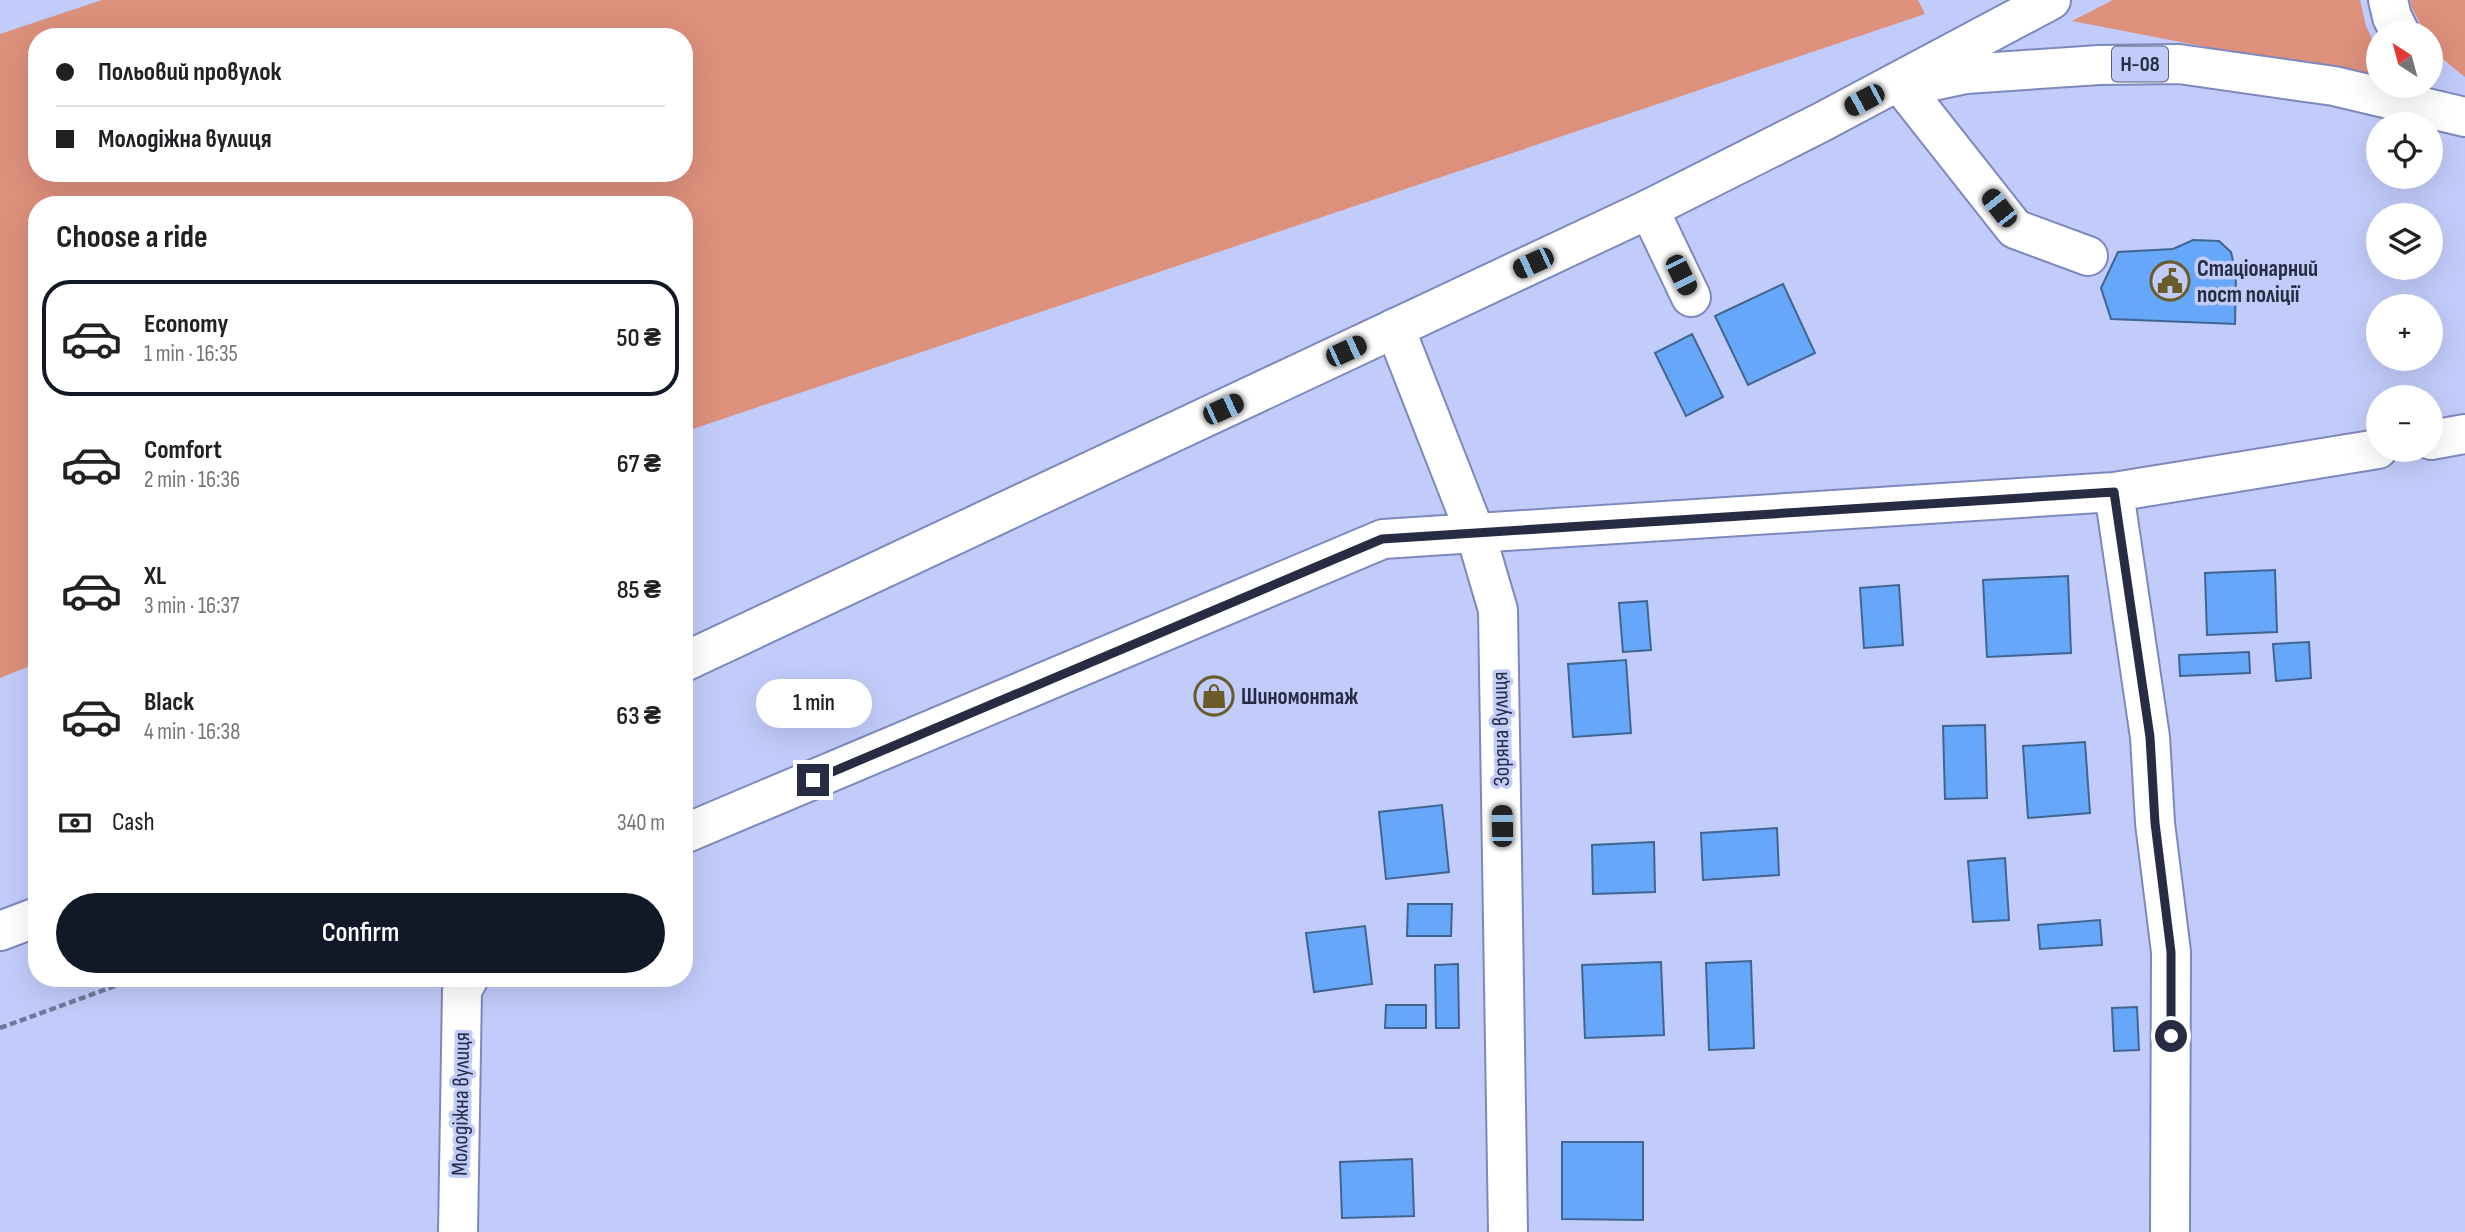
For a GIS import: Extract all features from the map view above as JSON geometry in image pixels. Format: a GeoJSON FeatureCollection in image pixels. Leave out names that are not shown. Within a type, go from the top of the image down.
{"type":"FeatureCollection","features":[{"type":"Feature","properties":{"kind":"street"},"geometry":{"type":"LineString","coordinates":[[2388,0],[2394,21]]}},
{"type":"Feature","properties":{"kind":"street","name":"Н-08"},"geometry":{"type":"LineString","coordinates":[[693,658],[1648,209],[1820,123],[2032,6]]}},
{"type":"Feature","properties":{"kind":"street","name":"Н-08"},"geometry":{"type":"LineString","coordinates":[[1820,123],[1903,87],[1966,74],[2099,65],[2179,64],[2334,86],[2465,117]]}},
{"type":"Feature","properties":{"kind":"street"},"geometry":{"type":"LineString","coordinates":[[1903,87],[2015,229],[2088,256]]}},
{"type":"Feature","properties":{"kind":"street"},"geometry":{"type":"LineString","coordinates":[[2443,87],[2465,101]]}},
{"type":"Feature","properties":{"kind":"street"},"geometry":{"type":"LineString","coordinates":[[1648,209],[1691,297]]}},
{"type":"Feature","properties":{"kind":"street","name":"Зоряна вулиця"},"geometry":{"type":"LineString","coordinates":[[1395,328],[1476,535],[1498,610],[1507,1232]]}},
{"type":"Feature","properties":{"kind":"street"},"geometry":{"type":"LineString","coordinates":[[2443,438],[2465,434]]}},
{"type":"Feature","properties":{"kind":"street"},"geometry":{"type":"LineString","coordinates":[[693,830],[1382,539],[2114,492],[2366,451]]}},
{"type":"Feature","properties":{"kind":"street"},"geometry":{"type":"LineString","coordinates":[[2114,492],[2150,737],[2155,823],[2171,952],[2170,1232]]}},
{"type":"Feature","properties":{"kind":"street"},"geometry":{"type":"LineString","coordinates":[[0,932],[28,921]]}},
{"type":"Feature","properties":{"kind":"street","name":"Молодіжна вулиця"},"geometry":{"type":"LineString","coordinates":[[457,1232],[464,987]]}},
{"type":"Feature","properties":{"kind":"path"},"geometry":{"type":"LineString","coordinates":[[0,1028],[112,987]]}},
{"type":"Feature","properties":{"kind":"shaded area"},"geometry":{"type":"Polygon","coordinates":[[[102,0],[1918,0],[1925,14],[693,429],[693,196],[28,196],[28,667],[0,678],[0,34],[102,0]]]}},
{"type":"Feature","properties":{"kind":"shaded area"},"geometry":{"type":"Polygon","coordinates":[[[2113,0],[2360,0],[2366,26],[2366,78],[2072,21],[2113,0]]]}},
{"type":"Feature","properties":{"kind":"shaded area"},"geometry":{"type":"Polygon","coordinates":[[[2410,0],[2465,0],[2465,77],[2443,58],[2443,21],[2419,21],[2410,0]]]}},
{"type":"Feature","properties":{"kind":"building","name":"Стаціонарний пост поліції"},"geometry":{"type":"Polygon","coordinates":[[[2193,240],[2219,241],[2231,252],[2236,274],[2235,324],[2111,319],[2101,288],[2118,252],[2173,249],[2193,240]]]}},
{"type":"Feature","properties":{"kind":"building"},"geometry":{"type":"Polygon","coordinates":[[[1783,284],[1815,353],[1748,385],[1715,316],[1783,284]]]}},
{"type":"Feature","properties":{"kind":"building"},"geometry":{"type":"Polygon","coordinates":[[[1692,334],[1723,397],[1686,416],[1655,353],[1692,334]]]}},
{"type":"Feature","properties":{"kind":"building"},"geometry":{"type":"Polygon","coordinates":[[[2275,570],[2277,632],[2207,635],[2205,573],[2275,570]]]}},
{"type":"Feature","properties":{"kind":"building"},"geometry":{"type":"Polygon","coordinates":[[[2068,576],[2071,653],[1987,657],[1983,580],[2068,576]]]}},
{"type":"Feature","properties":{"kind":"building"},"geometry":{"type":"Polygon","coordinates":[[[1899,585],[1903,645],[1864,648],[1860,588],[1899,585]]]}},
{"type":"Feature","properties":{"kind":"building"},"geometry":{"type":"Polygon","coordinates":[[[1647,601],[1651,650],[1623,652],[1619,603],[1647,601]]]}},
{"type":"Feature","properties":{"kind":"building"},"geometry":{"type":"Polygon","coordinates":[[[2309,642],[2311,678],[2276,681],[2273,644],[2309,642]]]}},
{"type":"Feature","properties":{"kind":"building"},"geometry":{"type":"Polygon","coordinates":[[[2249,652],[2250,673],[2180,676],[2179,655],[2249,652]]]}},
{"type":"Feature","properties":{"kind":"building"},"geometry":{"type":"Polygon","coordinates":[[[1626,660],[1631,733],[1573,737],[1568,664],[1626,660]]]}},
{"type":"Feature","properties":{"kind":"building"},"geometry":{"type":"Polygon","coordinates":[[[1985,725],[1987,798],[1945,799],[1943,726],[1985,725]]]}},
{"type":"Feature","properties":{"kind":"building"},"geometry":{"type":"Polygon","coordinates":[[[2085,742],[2090,813],[2028,818],[2023,746],[2085,742]]]}},
{"type":"Feature","properties":{"kind":"building"},"geometry":{"type":"Polygon","coordinates":[[[1442,805],[1449,872],[1386,879],[1379,812],[1442,805]]]}},
{"type":"Feature","properties":{"kind":"building"},"geometry":{"type":"Polygon","coordinates":[[[1777,828],[1779,875],[1703,880],[1701,833],[1777,828]]]}},
{"type":"Feature","properties":{"kind":"building"},"geometry":{"type":"Polygon","coordinates":[[[1654,842],[1655,892],[1593,894],[1592,845],[1654,842]]]}},
{"type":"Feature","properties":{"kind":"building"},"geometry":{"type":"Polygon","coordinates":[[[2005,858],[2009,920],[1973,922],[1968,861],[2005,858]]]}},
{"type":"Feature","properties":{"kind":"building"},"geometry":{"type":"Polygon","coordinates":[[[1408,904],[1452,904],[1451,936],[1407,936],[1408,904]]]}},
{"type":"Feature","properties":{"kind":"building"},"geometry":{"type":"Polygon","coordinates":[[[2100,920],[2102,945],[2040,949],[2038,925],[2100,920]]]}},
{"type":"Feature","properties":{"kind":"building"},"geometry":{"type":"Polygon","coordinates":[[[1365,926],[1372,984],[1314,992],[1306,933],[1365,926]]]}},
{"type":"Feature","properties":{"kind":"building"},"geometry":{"type":"Polygon","coordinates":[[[1751,961],[1754,1048],[1709,1050],[1706,963],[1751,961]]]}},
{"type":"Feature","properties":{"kind":"building"},"geometry":{"type":"Polygon","coordinates":[[[1661,962],[1664,1035],[1585,1038],[1582,965],[1661,962]]]}},
{"type":"Feature","properties":{"kind":"building"},"geometry":{"type":"Polygon","coordinates":[[[1458,964],[1459,1028],[1436,1028],[1435,965],[1458,964]]]}},
{"type":"Feature","properties":{"kind":"building"},"geometry":{"type":"Polygon","coordinates":[[[1386,1005],[1426,1005],[1426,1028],[1385,1028],[1386,1005]]]}},
{"type":"Feature","properties":{"kind":"building"},"geometry":{"type":"Polygon","coordinates":[[[2137,1007],[2139,1050],[2114,1051],[2112,1008],[2137,1007]]]}},
{"type":"Feature","properties":{"kind":"building"},"geometry":{"type":"Polygon","coordinates":[[[1562,1142],[1643,1142],[1643,1220],[1562,1219],[1562,1142]]]}},
{"type":"Feature","properties":{"kind":"building"},"geometry":{"type":"Polygon","coordinates":[[[1412,1159],[1414,1216],[1342,1218],[1340,1162],[1412,1159]]]}},
{"type":"Feature","properties":{"kind":"place","name":"Стаціонарний пост поліції"},"geometry":{"type":"Point","coordinates":[2170,281]}},
{"type":"Feature","properties":{"kind":"place","name":"Шиномонтаж"},"geometry":{"type":"Point","coordinates":[1214,696]}},
{"type":"Feature","properties":{"kind":"route"},"geometry":{"type":"LineString","coordinates":[[813,780],[1382,539],[2114,492],[2150,737],[2155,823],[2171,952],[2171,1036]]}}]}
